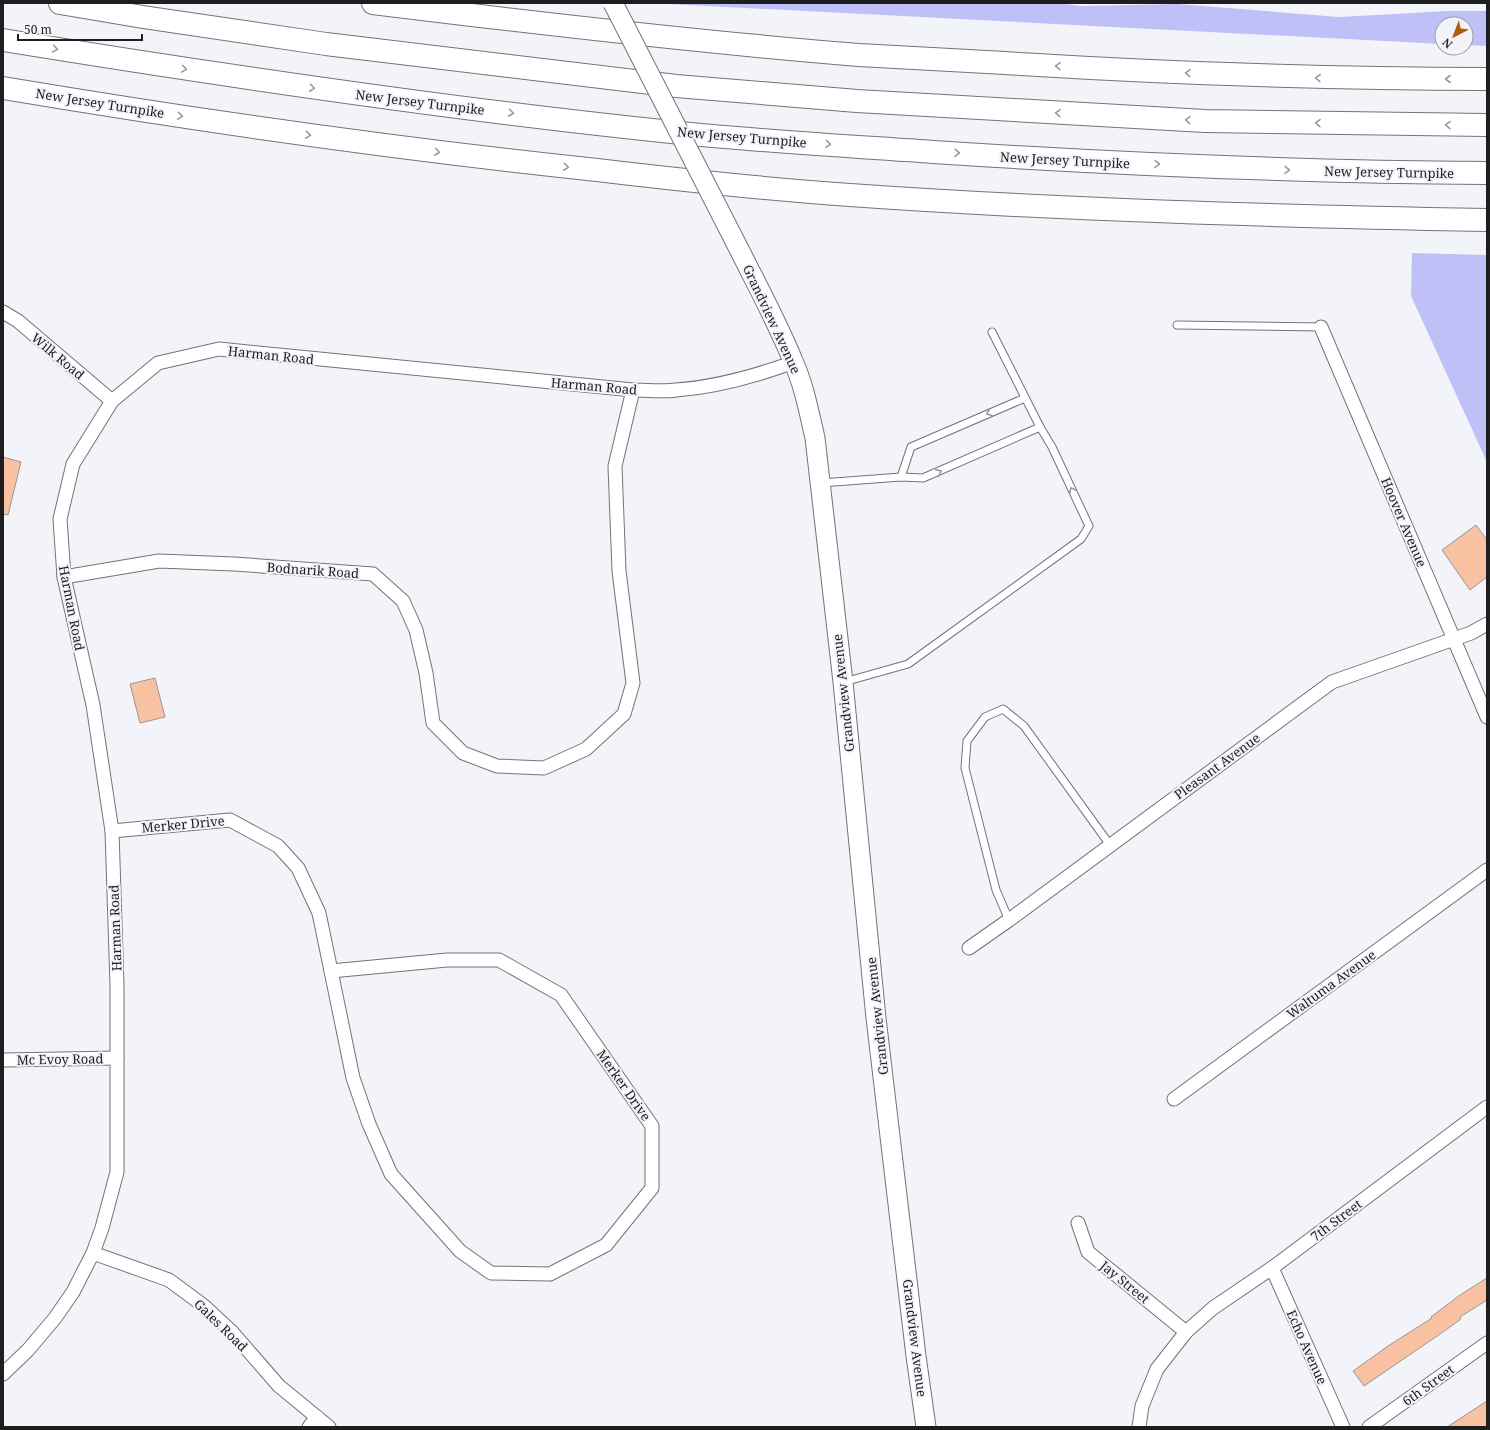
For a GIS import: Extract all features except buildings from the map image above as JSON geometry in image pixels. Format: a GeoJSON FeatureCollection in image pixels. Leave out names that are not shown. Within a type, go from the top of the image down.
{"type":"FeatureCollection","features":[{"type":"Feature","properties":{"kind":"highway"},"geometry":{"type":"LineString","coordinates":[[60,3],[326,44],[499,66],[684,86],[857,101],[1205,121],[1487,126]]}},
{"type":"Feature","properties":{"kind":"highway"},"geometry":{"type":"LineString","coordinates":[[373,3],[677,38],[860,55],[1205,74],[1363,79],[1487,79]]}},
{"type":"Feature","properties":{"kind":"highway","name":"New Jersey Turnpike"},"geometry":{"type":"LineString","coordinates":[[3,40],[316,89],[673,132],[1041,159],[1359,172],[1487,173]]}},
{"type":"Feature","properties":{"kind":"highway","name":"New Jersey Turnpike"},"geometry":{"type":"LineString","coordinates":[[3,88],[143,111],[490,159],[672,178],[848,194],[1030,206],[1199,213],[1487,220]]}},
{"type":"Feature","properties":{"kind":"street","name":"Grandview Avenue"},"geometry":{"type":"LineString","coordinates":[[612,3],[772,314],[794,362],[815,438],[843,682],[876,1018],[916,1356],[926,1427]]}},
{"type":"Feature","properties":{"kind":"street","name":"Wilk Road"},"geometry":{"type":"LineString","coordinates":[[3,312],[18,321],[112,401]]}},
{"type":"Feature","properties":{"kind":"street","name":"Hoover Avenue"},"geometry":{"type":"LineString","coordinates":[[1321,327],[1487,717]]}},
{"type":"Feature","properties":{"kind":"street","name":"Harman Road"},"geometry":{"type":"LineString","coordinates":[[3,1374],[28,1350],[56,1318],[73,1292],[93,1253],[102,1228],[117,1172],[117,1058],[112,830],[93,705],[64,577],[60,520],[73,464],[112,401],[158,363],[219,349],[633,390],[676,390],[726,383],[770,371],[794,362]]}},
{"type":"Feature","properties":{"kind":"street","name":"Bodnarik Road"},"geometry":{"type":"LineString","coordinates":[[64,577],[159,561],[234,564],[373,574],[403,601],[416,630],[426,673],[433,723],[463,753],[497,766],[544,768],[586,749],[624,714],[633,683],[619,570],[615,466],[633,390]]}},
{"type":"Feature","properties":{"kind":"street","name":"Pleasant Avenue"},"geometry":{"type":"LineString","coordinates":[[969,948],[1332,682],[1471,633],[1487,624]]}},
{"type":"Feature","properties":{"kind":"street","name":"Merker Drive"},"geometry":{"type":"LineString","coordinates":[[112,830],[230,820],[278,846],[298,868],[319,914],[353,1078],[369,1124],[391,1174],[460,1251],[491,1273],[550,1274],[606,1245],[652,1188],[652,1126],[561,995],[499,960],[447,960],[331,971]]}},
{"type":"Feature","properties":{"kind":"street","name":"Waltuma Avenue"},"geometry":{"type":"LineString","coordinates":[[1174,1098],[1487,870]]}},
{"type":"Feature","properties":{"kind":"street","name":"Mc Evoy Road"},"geometry":{"type":"LineString","coordinates":[[3,1060],[117,1058]]}},
{"type":"Feature","properties":{"kind":"street","name":"7th Street"},"geometry":{"type":"LineString","coordinates":[[1140,1427],[1142,1406],[1157,1369],[1186,1332],[1213,1308],[1272,1268],[1487,1107]]}},
{"type":"Feature","properties":{"kind":"street","name":"Jay Street"},"geometry":{"type":"LineString","coordinates":[[1078,1223],[1088,1252],[1186,1332]]}},
{"type":"Feature","properties":{"kind":"street","name":"Gales Road"},"geometry":{"type":"LineString","coordinates":[[93,1253],[169,1280],[175,1284],[204,1306],[232,1332],[313,1422],[329,1427]]}},
{"type":"Feature","properties":{"kind":"street","name":"Echo Avenue"},"geometry":{"type":"LineString","coordinates":[[1272,1268],[1343,1427]]}},
{"type":"Feature","properties":{"kind":"street","name":"6th Street"},"geometry":{"type":"LineString","coordinates":[[1369,1427],[1487,1343]]}},
{"type":"Feature","properties":{"kind":"lane"},"geometry":{"type":"LineString","coordinates":[[1177,326],[1321,327]]}},
{"type":"Feature","properties":{"kind":"lane"},"geometry":{"type":"LineString","coordinates":[[843,682],[908,664],[1081,539],[1089,526],[1052,447],[1040,427],[1033,410],[1025,398],[992,332]]}},
{"type":"Feature","properties":{"kind":"lane"},"geometry":{"type":"LineString","coordinates":[[901,477],[910,447],[1025,398]]}},
{"type":"Feature","properties":{"kind":"lane"},"geometry":{"type":"LineString","coordinates":[[821,483],[901,477],[923,478],[1040,427]]}},
{"type":"Feature","properties":{"kind":"lane"},"geometry":{"type":"LineString","coordinates":[[1009,920],[996,890],[965,768],[967,741],[985,717],[1003,709],[1024,726],[1110,845]]}},
{"type":"Feature","properties":{"kind":"shaded area"},"geometry":{"type":"Polygon","coordinates":[[[649,3],[1057,3],[1081,6],[1178,4],[1339,17],[1448,11],[1487,11],[1487,46],[1474,45],[1474,16],[1434,16],[1434,44],[649,3]]]}},
{"type":"Feature","properties":{"kind":"shaded area"},"geometry":{"type":"Polygon","coordinates":[[[1412,253],[1487,255],[1487,462],[1411,296],[1412,253]]]}}]}
